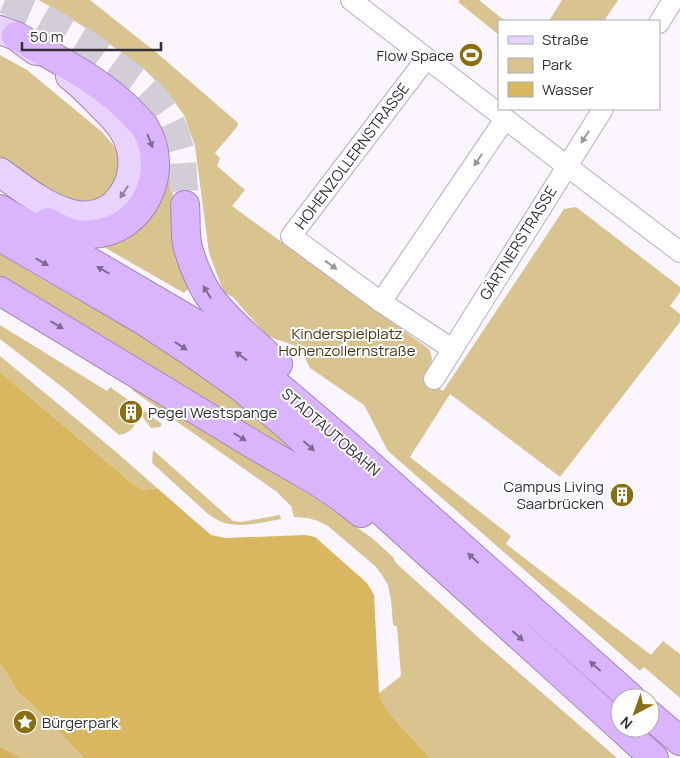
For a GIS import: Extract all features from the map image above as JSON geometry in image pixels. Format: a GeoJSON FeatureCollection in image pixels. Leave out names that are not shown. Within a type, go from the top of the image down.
{"type":"FeatureCollection","features":[{"type":"Feature","properties":{"kind":"highway"},"geometry":{"type":"LineString","coordinates":[[0,191],[52,225],[76,235],[109,232],[121,225],[145,202],[152,188],[156,159],[152,143],[144,125],[117,109],[86,77],[8,33]]}},
{"type":"Feature","properties":{"kind":"highway"},"geometry":{"type":"LineString","coordinates":[[185,205],[187,243],[203,285],[216,305],[304,388],[326,413],[345,443]]}},
{"type":"Feature","properties":{"kind":"highway","name":"STADTAUTOBAHN"},"geometry":{"type":"LineString","coordinates":[[0,209],[198,325],[251,363],[345,443],[620,688]]}},
{"type":"Feature","properties":{"kind":"highway","name":"STADTAUTOBAHN"},"geometry":{"type":"LineString","coordinates":[[0,237],[144,321],[238,385],[283,422],[610,719]]}},
{"type":"Feature","properties":{"kind":"highway"},"geometry":{"type":"LineString","coordinates":[[0,291],[259,448],[297,469],[342,498],[407,551],[482,603]]}},
{"type":"Feature","properties":{"kind":"highway"},"geometry":{"type":"LineString","coordinates":[[660,724],[680,741]]}},
{"type":"Feature","properties":{"kind":"highway","name":"STADTAUTOBAHN"},"geometry":{"type":"LineString","coordinates":[[631,738],[654,758]]}},
{"type":"Feature","properties":{"kind":"main road"},"geometry":{"type":"LineString","coordinates":[[0,172],[32,195],[54,207],[74,214],[87,215],[101,212],[112,206],[120,198],[127,188],[132,175],[132,158],[129,144],[117,109]]}},
{"type":"Feature","properties":{"kind":"street"},"geometry":{"type":"LineString","coordinates":[[351,0],[680,252]]}},
{"type":"Feature","properties":{"kind":"street"},"geometry":{"type":"LineString","coordinates":[[660,21],[673,0]]}},
{"type":"Feature","properties":{"kind":"street","name":"HOHENZOLLERNSTRASSE"},"geometry":{"type":"LineString","coordinates":[[426,59],[291,236],[381,302],[452,349]]}},
{"type":"Feature","properties":{"kind":"street","name":"GÄRTNERSTRASSE"},"geometry":{"type":"LineString","coordinates":[[434,379],[602,110]]}},
{"type":"Feature","properties":{"kind":"street"},"geometry":{"type":"LineString","coordinates":[[381,302],[505,119]]}},
{"type":"Feature","properties":{"kind":"green space","name":"Kinderspielplatz Hohenzollernstraße"},"geometry":{"type":"Polygon","coordinates":[[[39,0],[90,0],[157,53],[237,122],[237,127],[215,153],[220,158],[217,166],[245,190],[232,206],[429,349],[432,358],[431,364],[424,378],[443,391],[564,209],[576,207],[680,287],[680,292],[670,306],[680,314],[680,322],[560,477],[450,394],[410,457],[511,536],[506,544],[651,655],[663,641],[680,654],[680,698],[644,667],[640,671],[388,451],[364,405],[310,368],[299,347],[267,336],[233,297],[224,293],[209,253],[195,146],[184,115],[168,93],[145,70],[96,34],[39,0]]]}},
{"type":"Feature","properties":{"kind":"green space"},"geometry":{"type":"Polygon","coordinates":[[[460,0],[479,0],[504,20],[498,20],[498,34],[458,2],[460,0]]]}},
{"type":"Feature","properties":{"kind":"green space"},"geometry":{"type":"Polygon","coordinates":[[[562,0],[618,0],[605,20],[550,20],[562,0]]]}},
{"type":"Feature","properties":{"kind":"green space"},"geometry":{"type":"Polygon","coordinates":[[[0,55],[27,70],[102,132],[114,146],[120,160],[119,172],[110,190],[103,196],[92,201],[79,202],[53,193],[0,157],[0,55]]]}},
{"type":"Feature","properties":{"kind":"green space"},"geometry":{"type":"Polygon","coordinates":[[[169,168],[171,171],[176,241],[191,286],[184,293],[101,244],[169,168]]]}},
{"type":"Feature","properties":{"kind":"green space"},"geometry":{"type":"Polygon","coordinates":[[[0,253],[44,281],[136,332],[180,360],[226,393],[300,454],[297,456],[0,276],[0,253]]]}},
{"type":"Feature","properties":{"kind":"green space"},"geometry":{"type":"Polygon","coordinates":[[[0,325],[107,391],[110,387],[162,424],[160,427],[151,428],[135,407],[129,407],[126,411],[128,416],[133,417],[136,415],[136,412],[138,414],[136,422],[130,431],[119,435],[66,390],[0,339],[0,325]]]}},
{"type":"Feature","properties":{"kind":"green space"},"geometry":{"type":"Polygon","coordinates":[[[0,356],[157,488],[144,490],[133,484],[0,372],[0,356]]]}},
{"type":"Feature","properties":{"kind":"green space"},"geometry":{"type":"Polygon","coordinates":[[[135,387],[321,502],[372,538],[393,557],[396,563],[479,638],[617,758],[430,758],[389,713],[379,693],[401,676],[397,626],[393,624],[388,585],[375,566],[328,526],[308,518],[294,517],[291,506],[277,492],[132,390],[135,387]]]}},
{"type":"Feature","properties":{"kind":"green space"},"geometry":{"type":"Polygon","coordinates":[[[153,450],[233,521],[241,522],[280,515],[281,519],[238,525],[218,520],[207,513],[152,463],[153,450]]]}},
{"type":"Feature","properties":{"kind":"green space","name":"Bürgerpark"},"geometry":{"type":"Polygon","coordinates":[[[0,664],[19,694],[28,700],[84,758],[0,758],[0,664]]]}},
{"type":"Feature","properties":{"kind":"shaded area"},"geometry":{"type":"Polygon","coordinates":[[[0,747],[20,758],[0,758],[0,747]]]}},
{"type":"Feature","properties":{"kind":"water"},"geometry":{"type":"Polygon","coordinates":[[[0,372],[133,484],[144,490],[157,488],[211,535],[225,538],[305,535],[315,537],[367,583],[374,595],[379,693],[389,713],[430,758],[84,758],[28,700],[19,694],[0,664],[0,372]]]}},
{"type":"Feature","properties":{"kind":"tunnel"},"geometry":{"type":"LineString","coordinates":[[5,0],[35,13],[80,39],[138,81],[154,97],[167,115],[175,132],[182,157],[185,205]]}},
{"type":"Feature","properties":{"kind":"place","name":"Flow Space"},"geometry":{"type":"Point","coordinates":[471,55]}},
{"type":"Feature","properties":{"kind":"place","name":"Pegel Westspange"},"geometry":{"type":"Point","coordinates":[131,412]}},
{"type":"Feature","properties":{"kind":"place","name":"Campus Living Saarbrücken"},"geometry":{"type":"Point","coordinates":[622,495]}},
{"type":"Feature","properties":{"kind":"place","name":"Bürgerpark"},"geometry":{"type":"Point","coordinates":[25,722]}}]}
